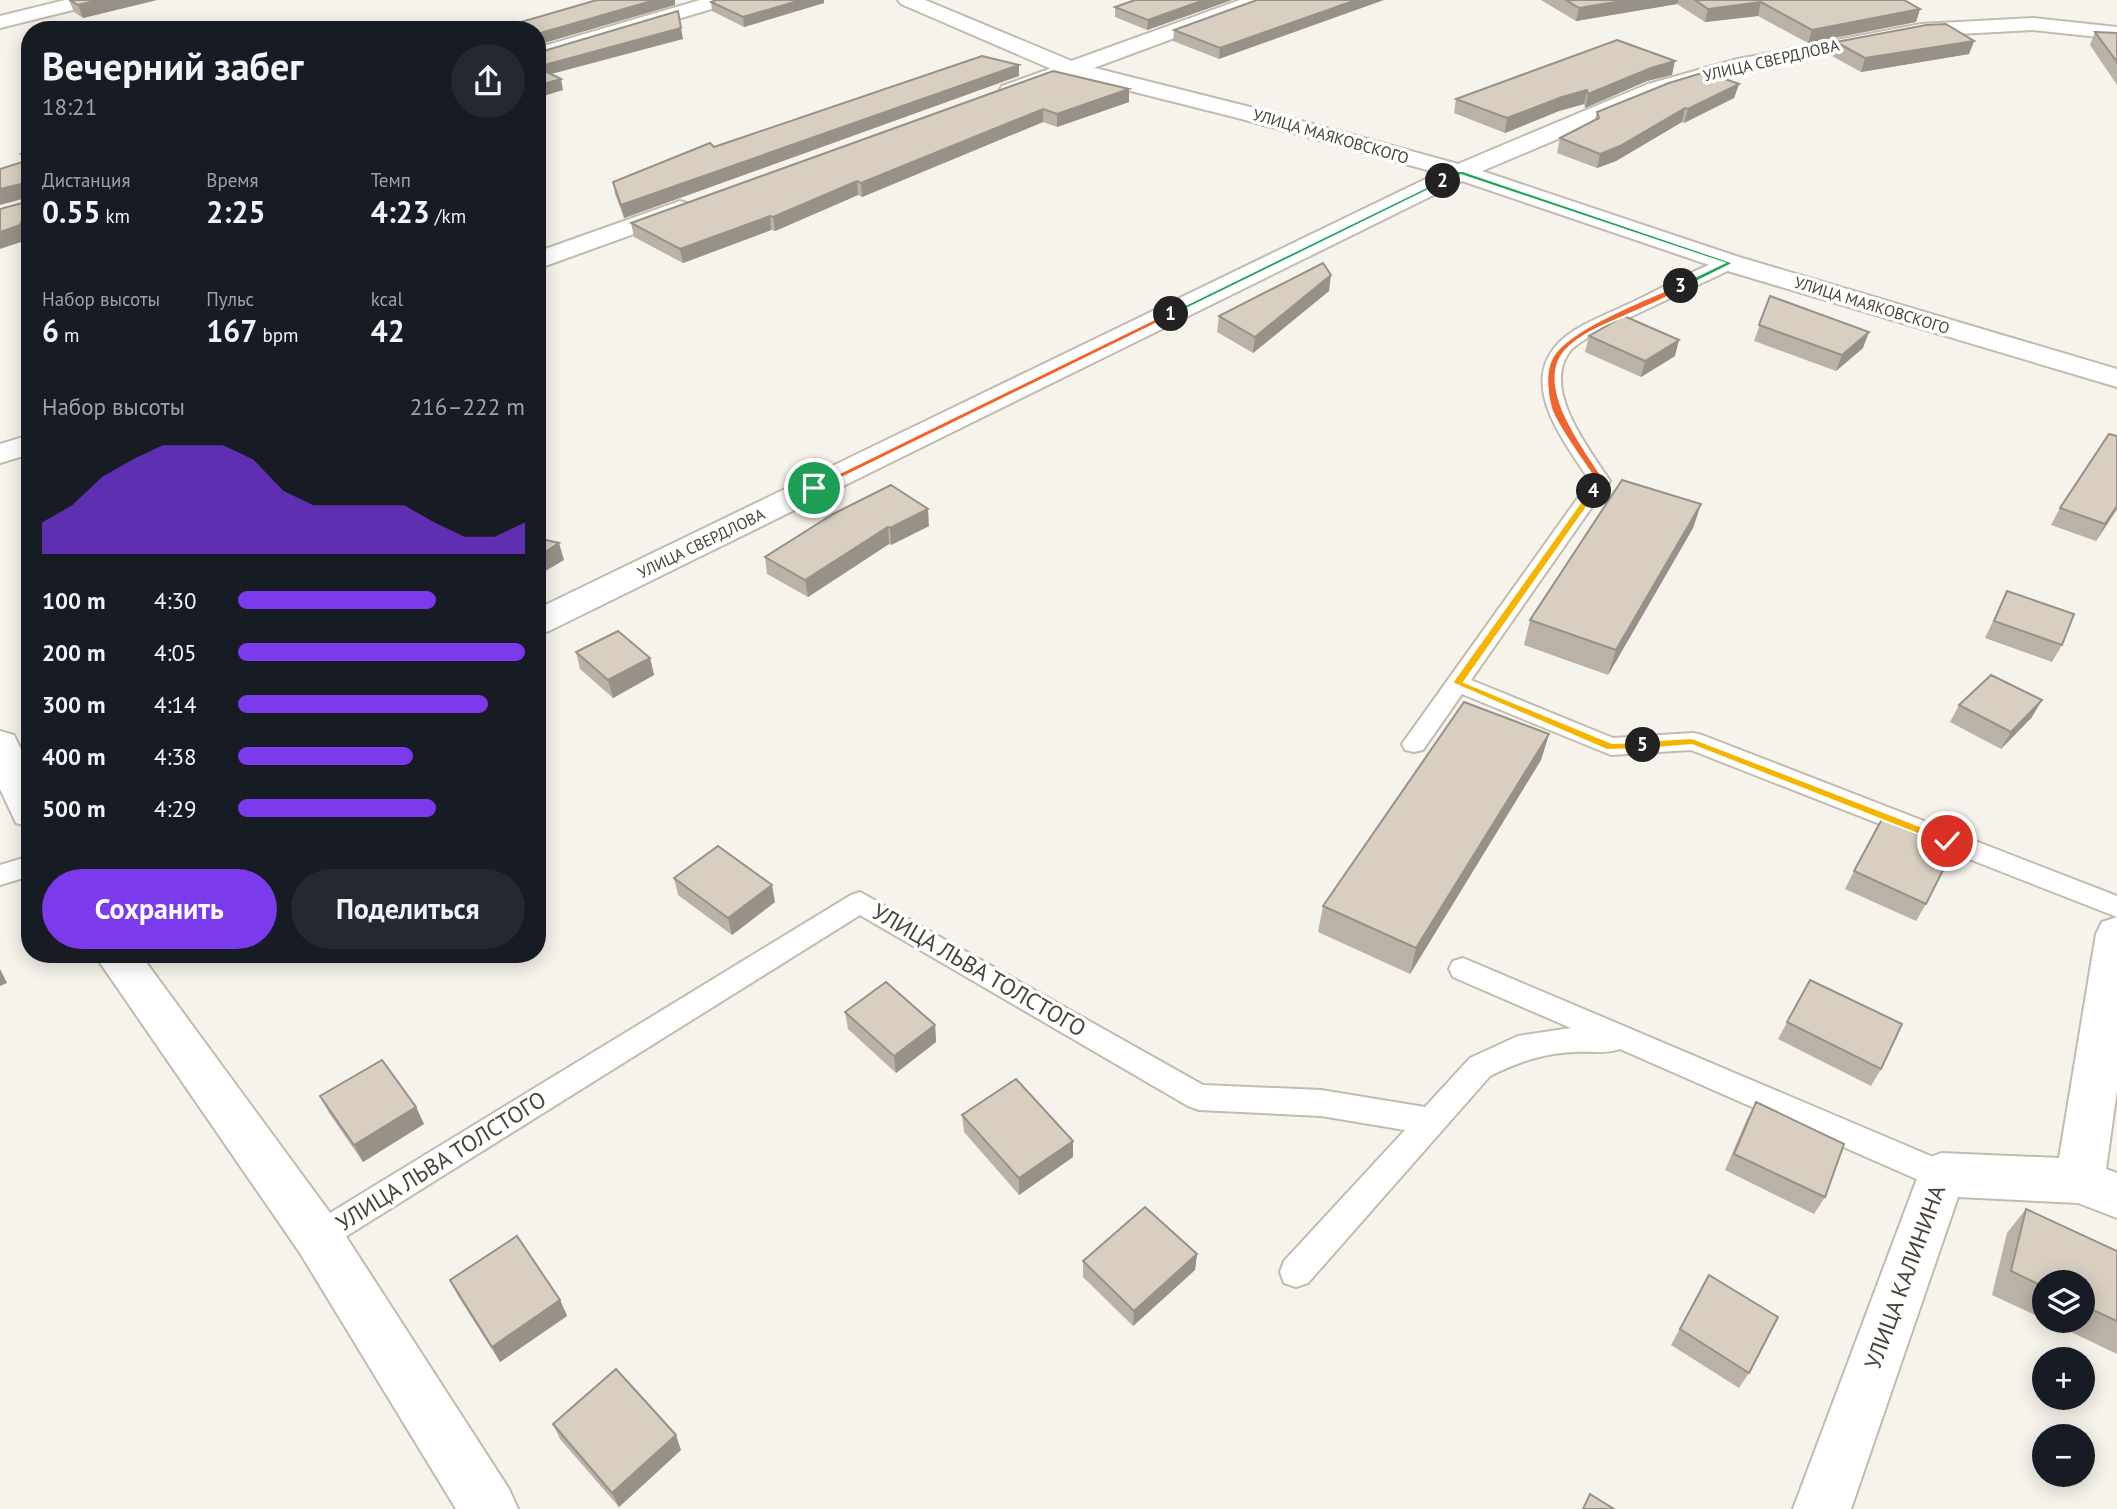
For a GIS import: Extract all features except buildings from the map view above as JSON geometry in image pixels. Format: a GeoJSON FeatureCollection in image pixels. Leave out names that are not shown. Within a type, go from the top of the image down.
{"type":"FeatureCollection","features":[{"type":"Feature","properties":{"kind":"street"},"geometry":{"type":"LineString","coordinates":[[0,22],[90,0]]}},
{"type":"Feature","properties":{"kind":"street"},"geometry":{"type":"LineString","coordinates":[[546,52],[721,0]]}},
{"type":"Feature","properties":{"kind":"street","name":"УЛИЦА МАЯКОВСКОГО"},"geometry":{"type":"LineString","coordinates":[[908,0],[1071,69],[1246,113],[1460,172],[1730,263],[2117,378]]}},
{"type":"Feature","properties":{"kind":"street"},"geometry":{"type":"LineString","coordinates":[[993,97],[1259,0]]}},
{"type":"Feature","properties":{"kind":"street","name":"УЛИЦА СВЕРДЛОВА"},"geometry":{"type":"LineString","coordinates":[[546,619],[1460,172],[1656,89],[1786,55],[1852,41],[1957,26],[2034,24],[2117,33]]}},
{"type":"Feature","properties":{"kind":"street"},"geometry":{"type":"LineString","coordinates":[[546,258],[706,200]]}},
{"type":"Feature","properties":{"kind":"street"},"geometry":{"type":"LineString","coordinates":[[0,454],[21,447]]}},
{"type":"Feature","properties":{"kind":"street"},"geometry":{"type":"LineString","coordinates":[[0,744],[21,792]]}},
{"type":"Feature","properties":{"kind":"street","name":"УЛИЦА КАЛИНИНА"},"geometry":{"type":"LineString","coordinates":[[1822,1509],[1941,1175],[2098,1189],[2117,934]]}},
{"type":"Feature","properties":{"kind":"street","name":"УЛИЦА ЛЬВА ТОЛСТОГО"},"geometry":{"type":"LineString","coordinates":[[123,963],[318,1237],[489,1509]]}},
{"type":"Feature","properties":{"kind":"lane"},"geometry":{"type":"LineString","coordinates":[[1414,744],[1600,481],[1556,410],[1552,381],[1554,362],[1562,349],[1582,333],[1730,263]]}},
{"type":"Feature","properties":{"kind":"lane"},"geometry":{"type":"LineString","coordinates":[[1457,683],[1611,747],[1692,741],[2117,907]]}},
{"type":"Feature","properties":{"kind":"lane"},"geometry":{"type":"LineString","coordinates":[[0,875],[21,869]]}},
{"type":"Feature","properties":{"kind":"lane","name":"УЛИЦА ЛЬВА ТОЛСТОГО"},"geometry":{"type":"LineString","coordinates":[[318,1237],[860,902],[1199,1097],[1321,1102],[1431,1121]]}},
{"type":"Feature","properties":{"kind":"lane"},"geometry":{"type":"LineString","coordinates":[[1463,969],[1621,1040],[1941,1175]]}},
{"type":"Feature","properties":{"kind":"lane"},"geometry":{"type":"LineString","coordinates":[[1296,1272],[1480,1067],[1518,1048],[1572,1040],[1621,1040]]}},
{"type":"Feature","properties":{"kind":"route"},"geometry":{"type":"LineString","coordinates":[[814,488],[1460,172],[1730,263],[1582,333],[1562,349],[1554,362],[1552,381],[1556,410],[1600,481],[1457,683],[1611,747],[1692,741],[1947,841]]}}]}
